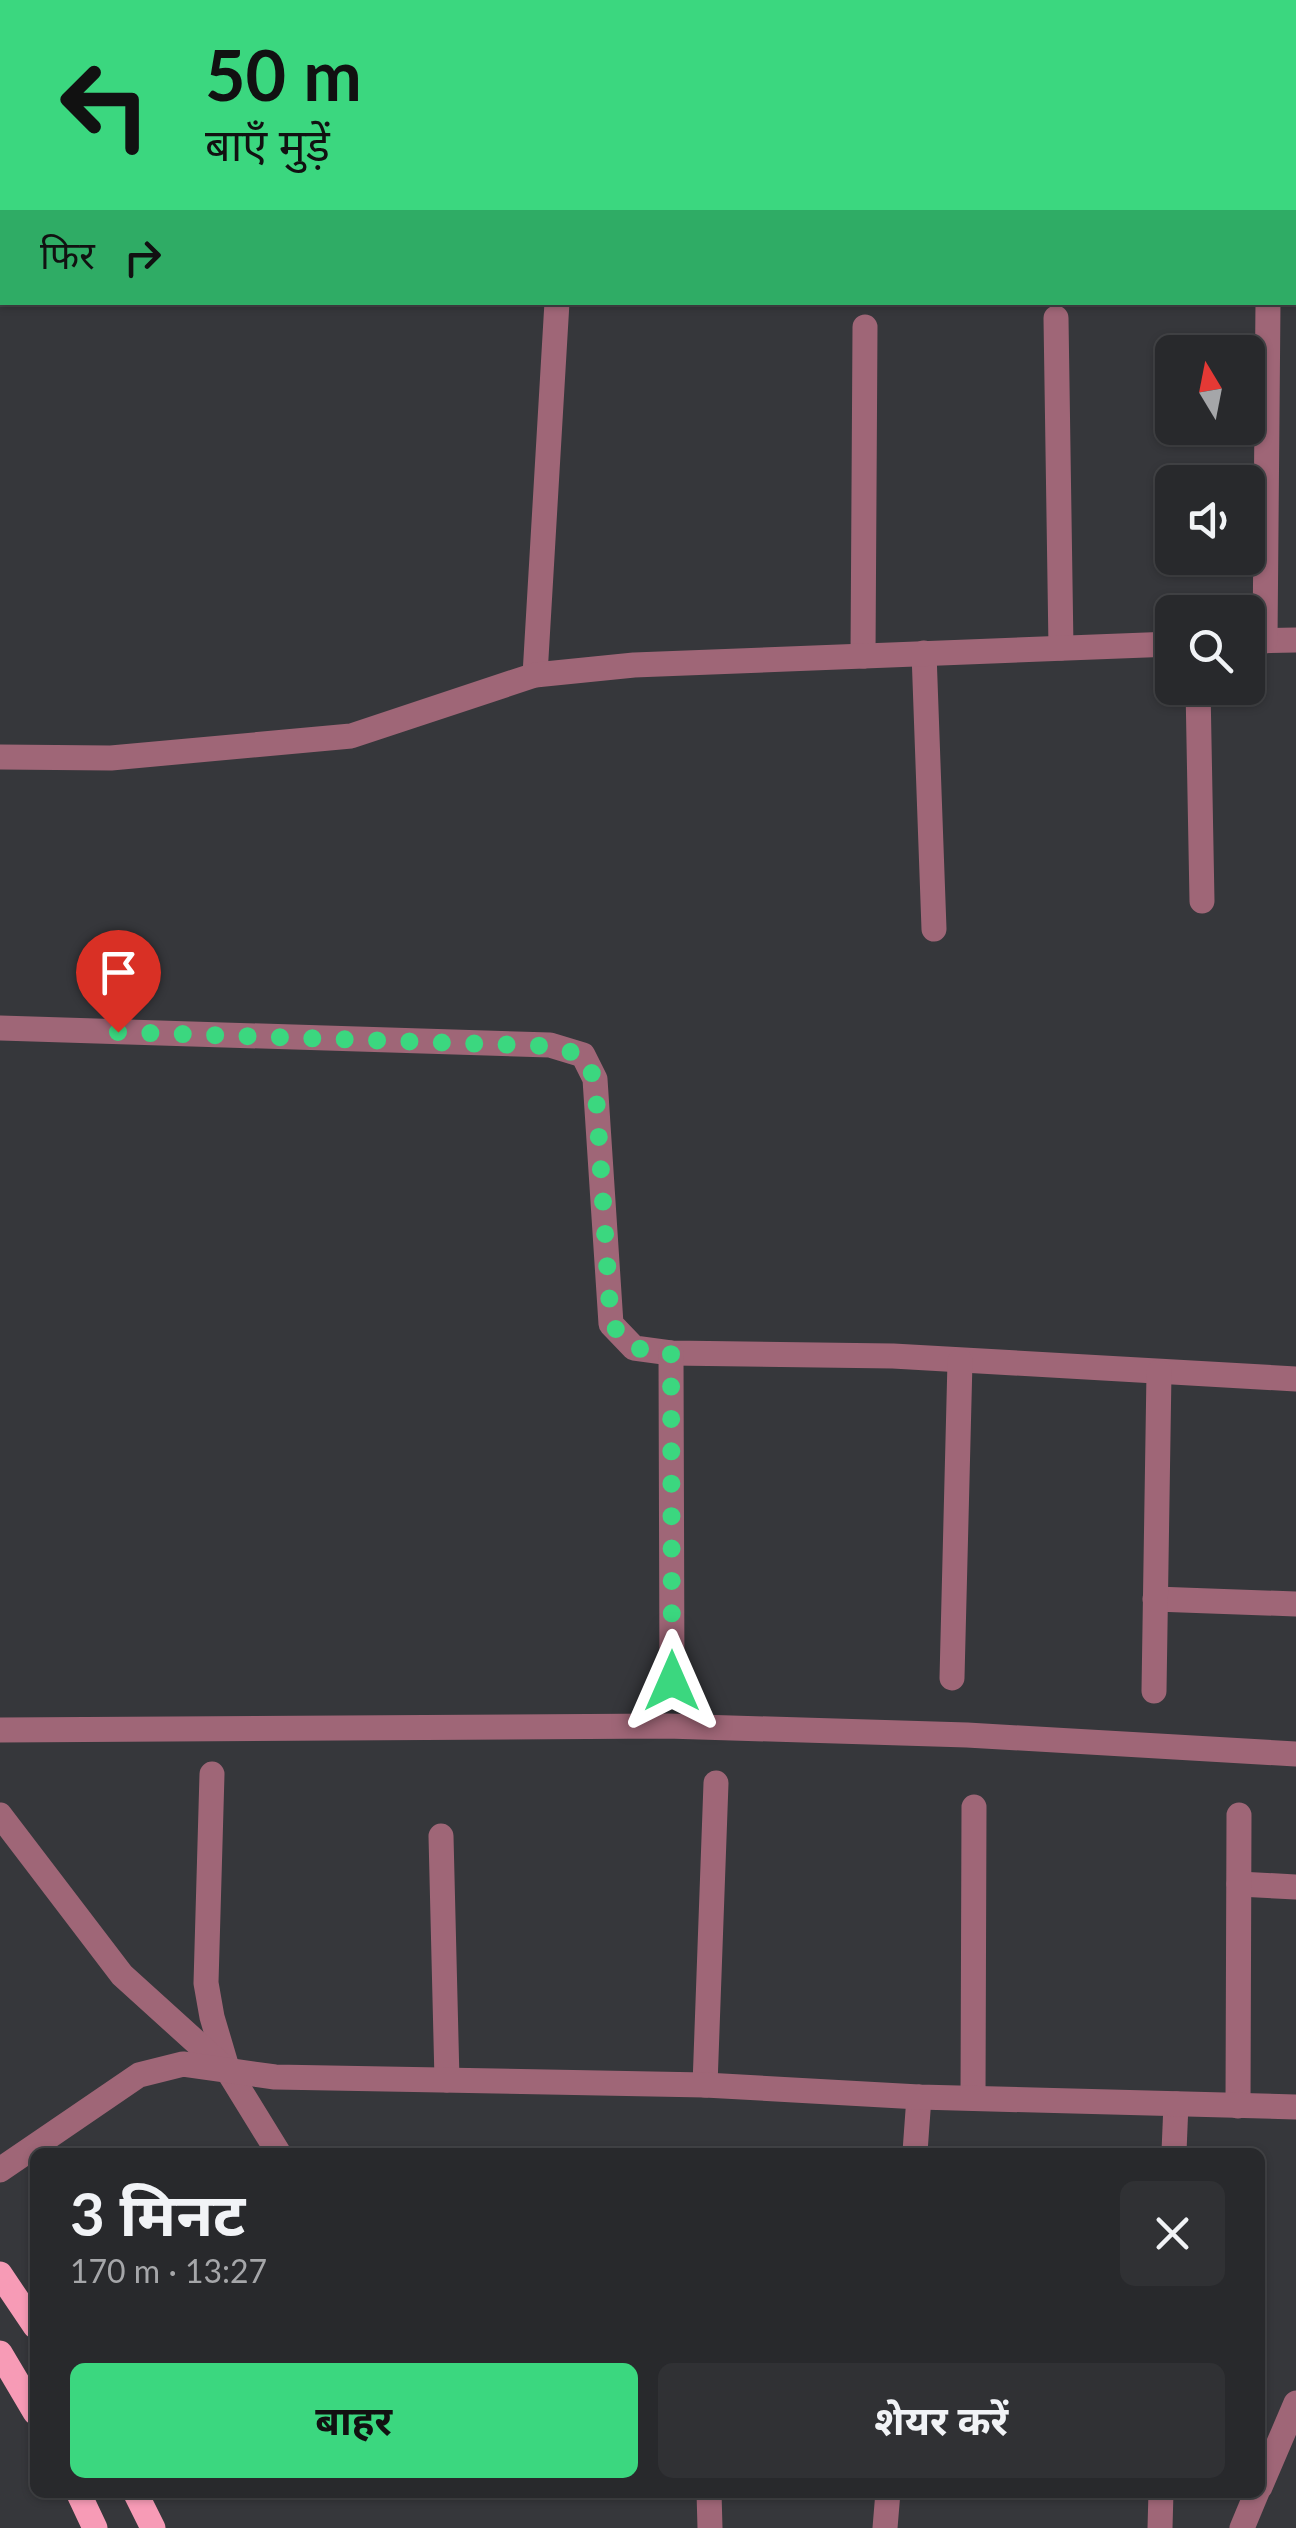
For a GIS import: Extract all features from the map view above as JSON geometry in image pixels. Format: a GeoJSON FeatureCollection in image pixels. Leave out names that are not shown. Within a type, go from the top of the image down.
{"type":"FeatureCollection","features":[{"type":"Feature","properties":{"kind":"main road"},"geometry":{"type":"LineString","coordinates":[[0,2274],[30,2319]]}},
{"type":"Feature","properties":{"kind":"main road"},"geometry":{"type":"LineString","coordinates":[[0,2353],[30,2404]]}},
{"type":"Feature","properties":{"kind":"main road"},"geometry":{"type":"LineString","coordinates":[[81,2498],[95,2528]]}},
{"type":"Feature","properties":{"kind":"main road"},"geometry":{"type":"LineString","coordinates":[[138,2498],[153,2528]]}},
{"type":"Feature","properties":{"kind":"street"},"geometry":{"type":"LineString","coordinates":[[535,675],[557,305]]}},
{"type":"Feature","properties":{"kind":"street"},"geometry":{"type":"LineString","coordinates":[[1258,595],[1268,305]]}},
{"type":"Feature","properties":{"kind":"street"},"geometry":{"type":"LineString","coordinates":[[1056,318],[1061,648]]}},
{"type":"Feature","properties":{"kind":"street"},"geometry":{"type":"LineString","coordinates":[[863,656],[865,327]]}},
{"type":"Feature","properties":{"kind":"street"},"geometry":{"type":"LineString","coordinates":[[1265,641],[1296,640]]}},
{"type":"Feature","properties":{"kind":"street"},"geometry":{"type":"LineString","coordinates":[[0,758],[111,758],[351,736],[535,675],[634,664],[1155,645]]}},
{"type":"Feature","properties":{"kind":"street"},"geometry":{"type":"LineString","coordinates":[[924,653],[934,929]]}},
{"type":"Feature","properties":{"kind":"street"},"geometry":{"type":"LineString","coordinates":[[1198,705],[1202,901]]}},
{"type":"Feature","properties":{"kind":"street"},"geometry":{"type":"LineString","coordinates":[[0,1028],[550,1046],[582,1055],[595,1079],[611,1324],[634,1348],[671,1353],[893,1356],[1296,1378]]}},
{"type":"Feature","properties":{"kind":"street"},"geometry":{"type":"LineString","coordinates":[[671,1353],[672,1681]]}},
{"type":"Feature","properties":{"kind":"street"},"geometry":{"type":"LineString","coordinates":[[952,1678],[960,1360]]}},
{"type":"Feature","properties":{"kind":"street"},"geometry":{"type":"LineString","coordinates":[[1154,1691],[1159,1372]]}},
{"type":"Feature","properties":{"kind":"street"},"geometry":{"type":"LineString","coordinates":[[1155,1599],[1296,1604]]}},
{"type":"Feature","properties":{"kind":"street"},"geometry":{"type":"LineString","coordinates":[[0,1730],[686,1726],[968,1735],[1296,1754]]}},
{"type":"Feature","properties":{"kind":"street"},"geometry":{"type":"LineString","coordinates":[[212,1774],[206,1983],[228,2071],[276,2148]]}},
{"type":"Feature","properties":{"kind":"street"},"geometry":{"type":"LineString","coordinates":[[705,2084],[716,1782]]}},
{"type":"Feature","properties":{"kind":"street"},"geometry":{"type":"LineString","coordinates":[[973,2098],[974,1807]]}},
{"type":"Feature","properties":{"kind":"street"},"geometry":{"type":"LineString","coordinates":[[0,1815],[122,1975],[228,2071]]}},
{"type":"Feature","properties":{"kind":"street"},"geometry":{"type":"LineString","coordinates":[[1238,2106],[1239,1815]]}},
{"type":"Feature","properties":{"kind":"street"},"geometry":{"type":"LineString","coordinates":[[441,1836],[447,2080]]}},
{"type":"Feature","properties":{"kind":"street"},"geometry":{"type":"LineString","coordinates":[[1239,1884],[1296,1888]]}},
{"type":"Feature","properties":{"kind":"street"},"geometry":{"type":"LineString","coordinates":[[32,2148],[139,2075],[184,2064],[275,2077],[705,2084],[919,2097],[1296,2108]]}},
{"type":"Feature","properties":{"kind":"street"},"geometry":{"type":"LineString","coordinates":[[915,2148],[919,2097]]}},
{"type":"Feature","properties":{"kind":"street"},"geometry":{"type":"LineString","coordinates":[[1174,2148],[1176,2104]]}},
{"type":"Feature","properties":{"kind":"street"},"geometry":{"type":"LineString","coordinates":[[0,2170],[30,2149]]}},
{"type":"Feature","properties":{"kind":"street"},"geometry":{"type":"LineString","coordinates":[[1265,2476],[1296,2403]]}},
{"type":"Feature","properties":{"kind":"street"},"geometry":{"type":"LineString","coordinates":[[709,2498],[710,2528]]}},
{"type":"Feature","properties":{"kind":"street"},"geometry":{"type":"LineString","coordinates":[[885,2528],[888,2498]]}},
{"type":"Feature","properties":{"kind":"street"},"geometry":{"type":"LineString","coordinates":[[1160,2528],[1161,2498]]}},
{"type":"Feature","properties":{"kind":"street"},"geometry":{"type":"LineString","coordinates":[[1242,2528],[1255,2498]]}},
{"type":"Feature","properties":{"kind":"route"},"geometry":{"type":"LineString","coordinates":[[118,1032],[550,1046],[582,1055],[595,1079],[611,1324],[634,1348],[671,1353],[672,1681]]}}]}
